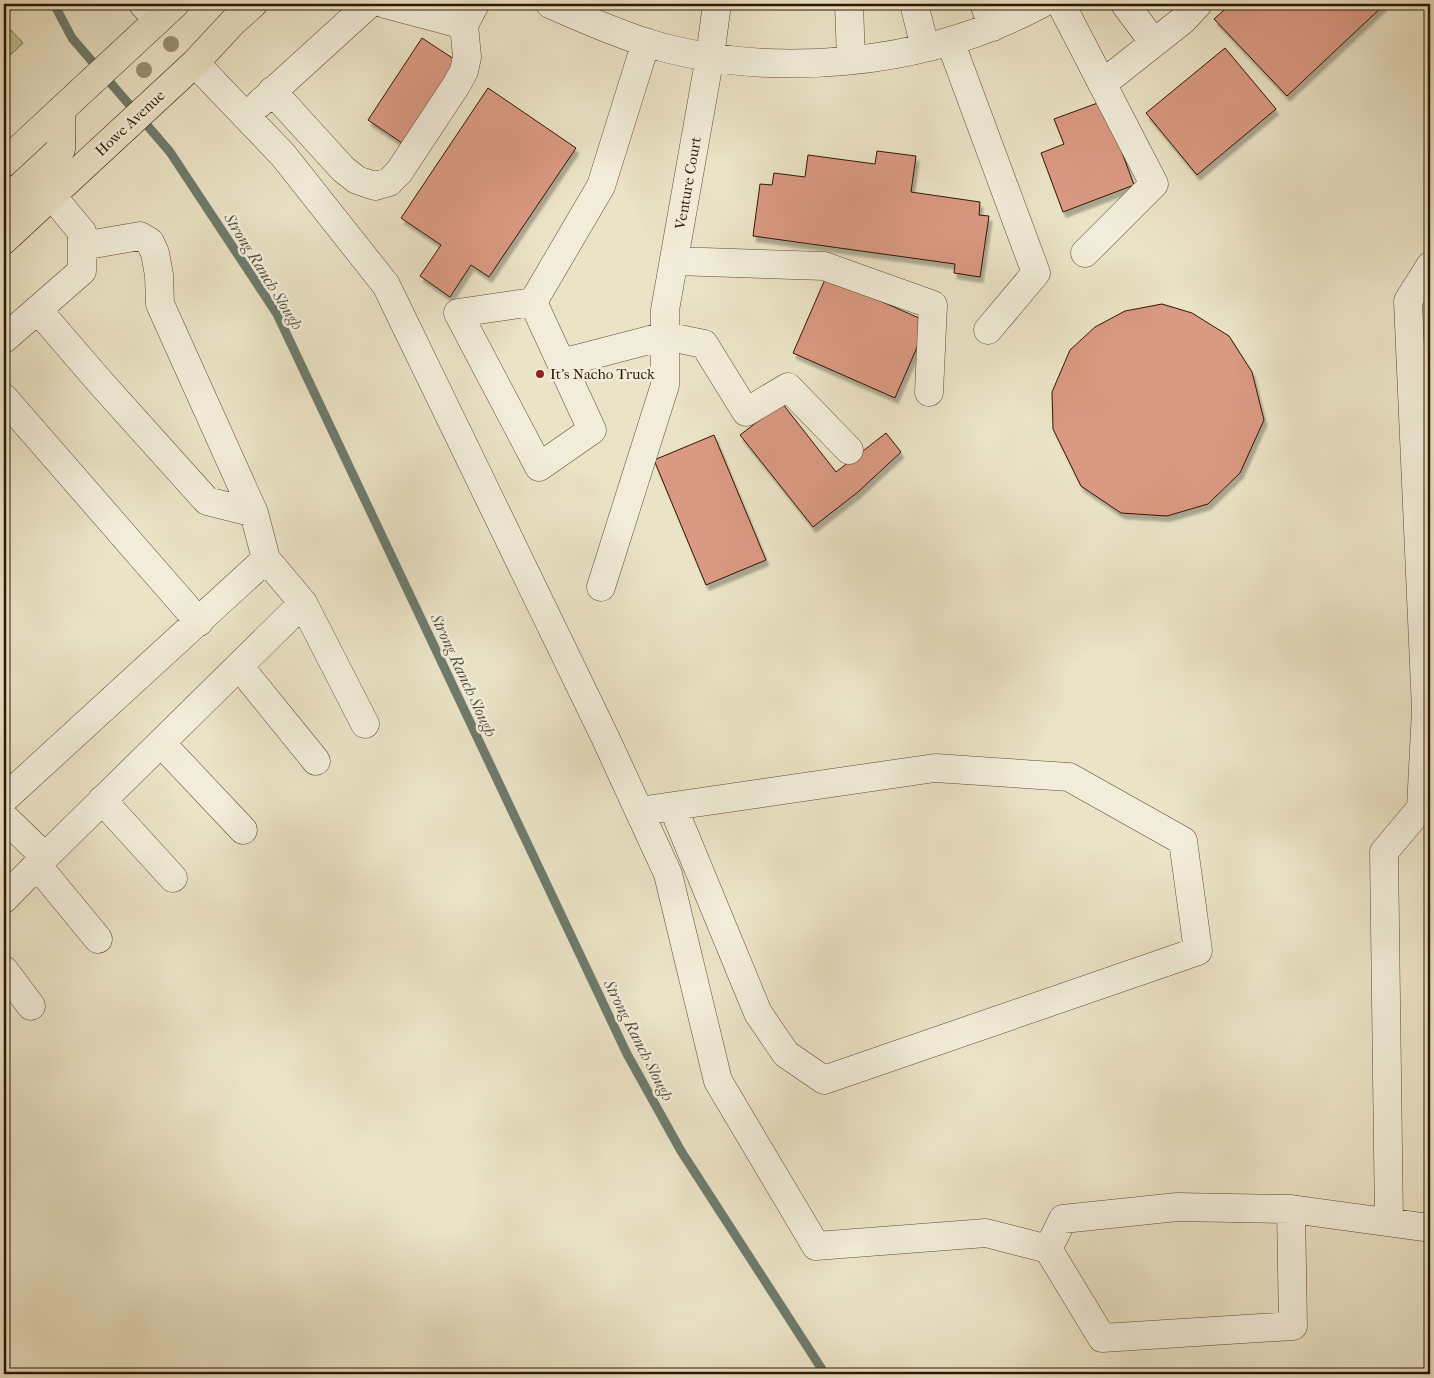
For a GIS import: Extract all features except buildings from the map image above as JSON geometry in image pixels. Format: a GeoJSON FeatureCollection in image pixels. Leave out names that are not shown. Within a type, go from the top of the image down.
{"type":"FeatureCollection","features":[{"type":"Feature","properties":{"kind":"main road","name":"Howe Avenue"},"geometry":{"type":"LineString","coordinates":[[4,240],[195,63],[233,22],[253,4]]}},
{"type":"Feature","properties":{"kind":"main road"},"geometry":{"type":"LineString","coordinates":[[4,163],[121,54],[158,9]]}},
{"type":"Feature","properties":{"kind":"main road"},"geometry":{"type":"LineString","coordinates":[[4,202],[61,149],[61,110]]}},
{"type":"Feature","properties":{"kind":"street"},"geometry":{"type":"LineString","coordinates":[[245,117],[369,4]]}},
{"type":"Feature","properties":{"kind":"street"},"geometry":{"type":"LineString","coordinates":[[272,91],[343,169],[357,180],[375,186],[389,182],[399,172],[457,84],[464,70],[467,57],[470,14],[385,4]]}},
{"type":"Feature","properties":{"kind":"street"},"geometry":{"type":"LineString","coordinates":[[550,4],[592,23],[646,42],[710,56],[767,63],[823,63],[880,57],[937,44],[988,15],[1045,4],[1102,84],[1154,184],[1086,253]]}},
{"type":"Feature","properties":{"kind":"street","name":"Venture Court"},"geometry":{"type":"LineString","coordinates":[[602,588],[665,385],[665,323],[717,4]]}},
{"type":"Feature","properties":{"kind":"street"},"geometry":{"type":"LineString","coordinates":[[849,4],[852,60]]}},
{"type":"Feature","properties":{"kind":"street"},"geometry":{"type":"LineString","coordinates":[[914,4],[937,44],[1036,273],[988,330]]}},
{"type":"Feature","properties":{"kind":"street"},"geometry":{"type":"LineString","coordinates":[[1125,4],[1154,43]]}},
{"type":"Feature","properties":{"kind":"street"},"geometry":{"type":"LineString","coordinates":[[1102,84],[1183,20],[1198,4]]}},
{"type":"Feature","properties":{"kind":"street"},"geometry":{"type":"LineString","coordinates":[[533,302],[601,186],[646,42]]}},
{"type":"Feature","properties":{"kind":"street"},"geometry":{"type":"LineString","coordinates":[[195,63],[283,155],[386,285],[600,728],[668,874],[718,1081],[816,1246],[986,1233],[1048,1249],[1102,1338],[1293,1326],[1291,1209]]}},
{"type":"Feature","properties":{"kind":"street"},"geometry":{"type":"LineString","coordinates":[[4,340],[82,271],[82,232],[52,196]]}},
{"type":"Feature","properties":{"kind":"street"},"geometry":{"type":"LineString","coordinates":[[82,246],[140,236],[150,242],[158,264],[160,304],[254,513],[266,559],[303,603],[365,724]]}},
{"type":"Feature","properties":{"kind":"street"},"geometry":{"type":"LineString","coordinates":[[674,261],[824,266],[933,305],[930,392]]}},
{"type":"Feature","properties":{"kind":"street"},"geometry":{"type":"LineString","coordinates":[[1389,1222],[1384,852],[1421,808],[1426,710],[1408,301],[1430,266]]}},
{"type":"Feature","properties":{"kind":"street"},"geometry":{"type":"LineString","coordinates":[[533,302],[592,430],[539,467],[458,313],[533,302]]}},
{"type":"Feature","properties":{"kind":"street"},"geometry":{"type":"LineString","coordinates":[[38,310],[207,501],[254,513]]}},
{"type":"Feature","properties":{"kind":"street"},"geometry":{"type":"LineString","coordinates":[[561,363],[665,323],[704,344],[746,412],[788,387],[848,450]]}},
{"type":"Feature","properties":{"kind":"street"},"geometry":{"type":"LineString","coordinates":[[4,398],[199,622]]}},
{"type":"Feature","properties":{"kind":"street"},"geometry":{"type":"LineString","coordinates":[[4,799],[266,559]]}},
{"type":"Feature","properties":{"kind":"street"},"geometry":{"type":"LineString","coordinates":[[4,900],[102,800],[303,603]]}},
{"type":"Feature","properties":{"kind":"street"},"geometry":{"type":"LineString","coordinates":[[239,666],[316,762]]}},
{"type":"Feature","properties":{"kind":"street"},"geometry":{"type":"LineString","coordinates":[[161,743],[243,830]]}},
{"type":"Feature","properties":{"kind":"street"},"geometry":{"type":"LineString","coordinates":[[639,811],[673,806],[935,768],[1069,777],[1183,841],[1198,951],[824,1080],[786,1054],[758,1012],[673,806]]}},
{"type":"Feature","properties":{"kind":"street"},"geometry":{"type":"LineString","coordinates":[[102,800],[174,878]]}},
{"type":"Feature","properties":{"kind":"street"},"geometry":{"type":"LineString","coordinates":[[4,817],[41,861],[98,939]]}},
{"type":"Feature","properties":{"kind":"street"},"geometry":{"type":"LineString","coordinates":[[4,970],[30,1006]]}},
{"type":"Feature","properties":{"kind":"street"},"geometry":{"type":"LineString","coordinates":[[1048,1249],[1063,1219],[1177,1207],[1291,1209],[1430,1228]]}},
{"type":"Feature","properties":{"kind":"green space"},"geometry":{"type":"Polygon","coordinates":[[[4,23],[23,43],[4,61],[4,23]]]}},
{"type":"Feature","properties":{"kind":"waterway","name":"Strong Ranch Slough"},"geometry":{"type":"LineString","coordinates":[[54,4],[72,38],[170,152],[277,314],[627,1054],[681,1151],[825,1374]]}},
{"type":"Feature","properties":{"kind":"place","name":"It's Nacho Truck"},"geometry":{"type":"Point","coordinates":[540,374]}}]}
